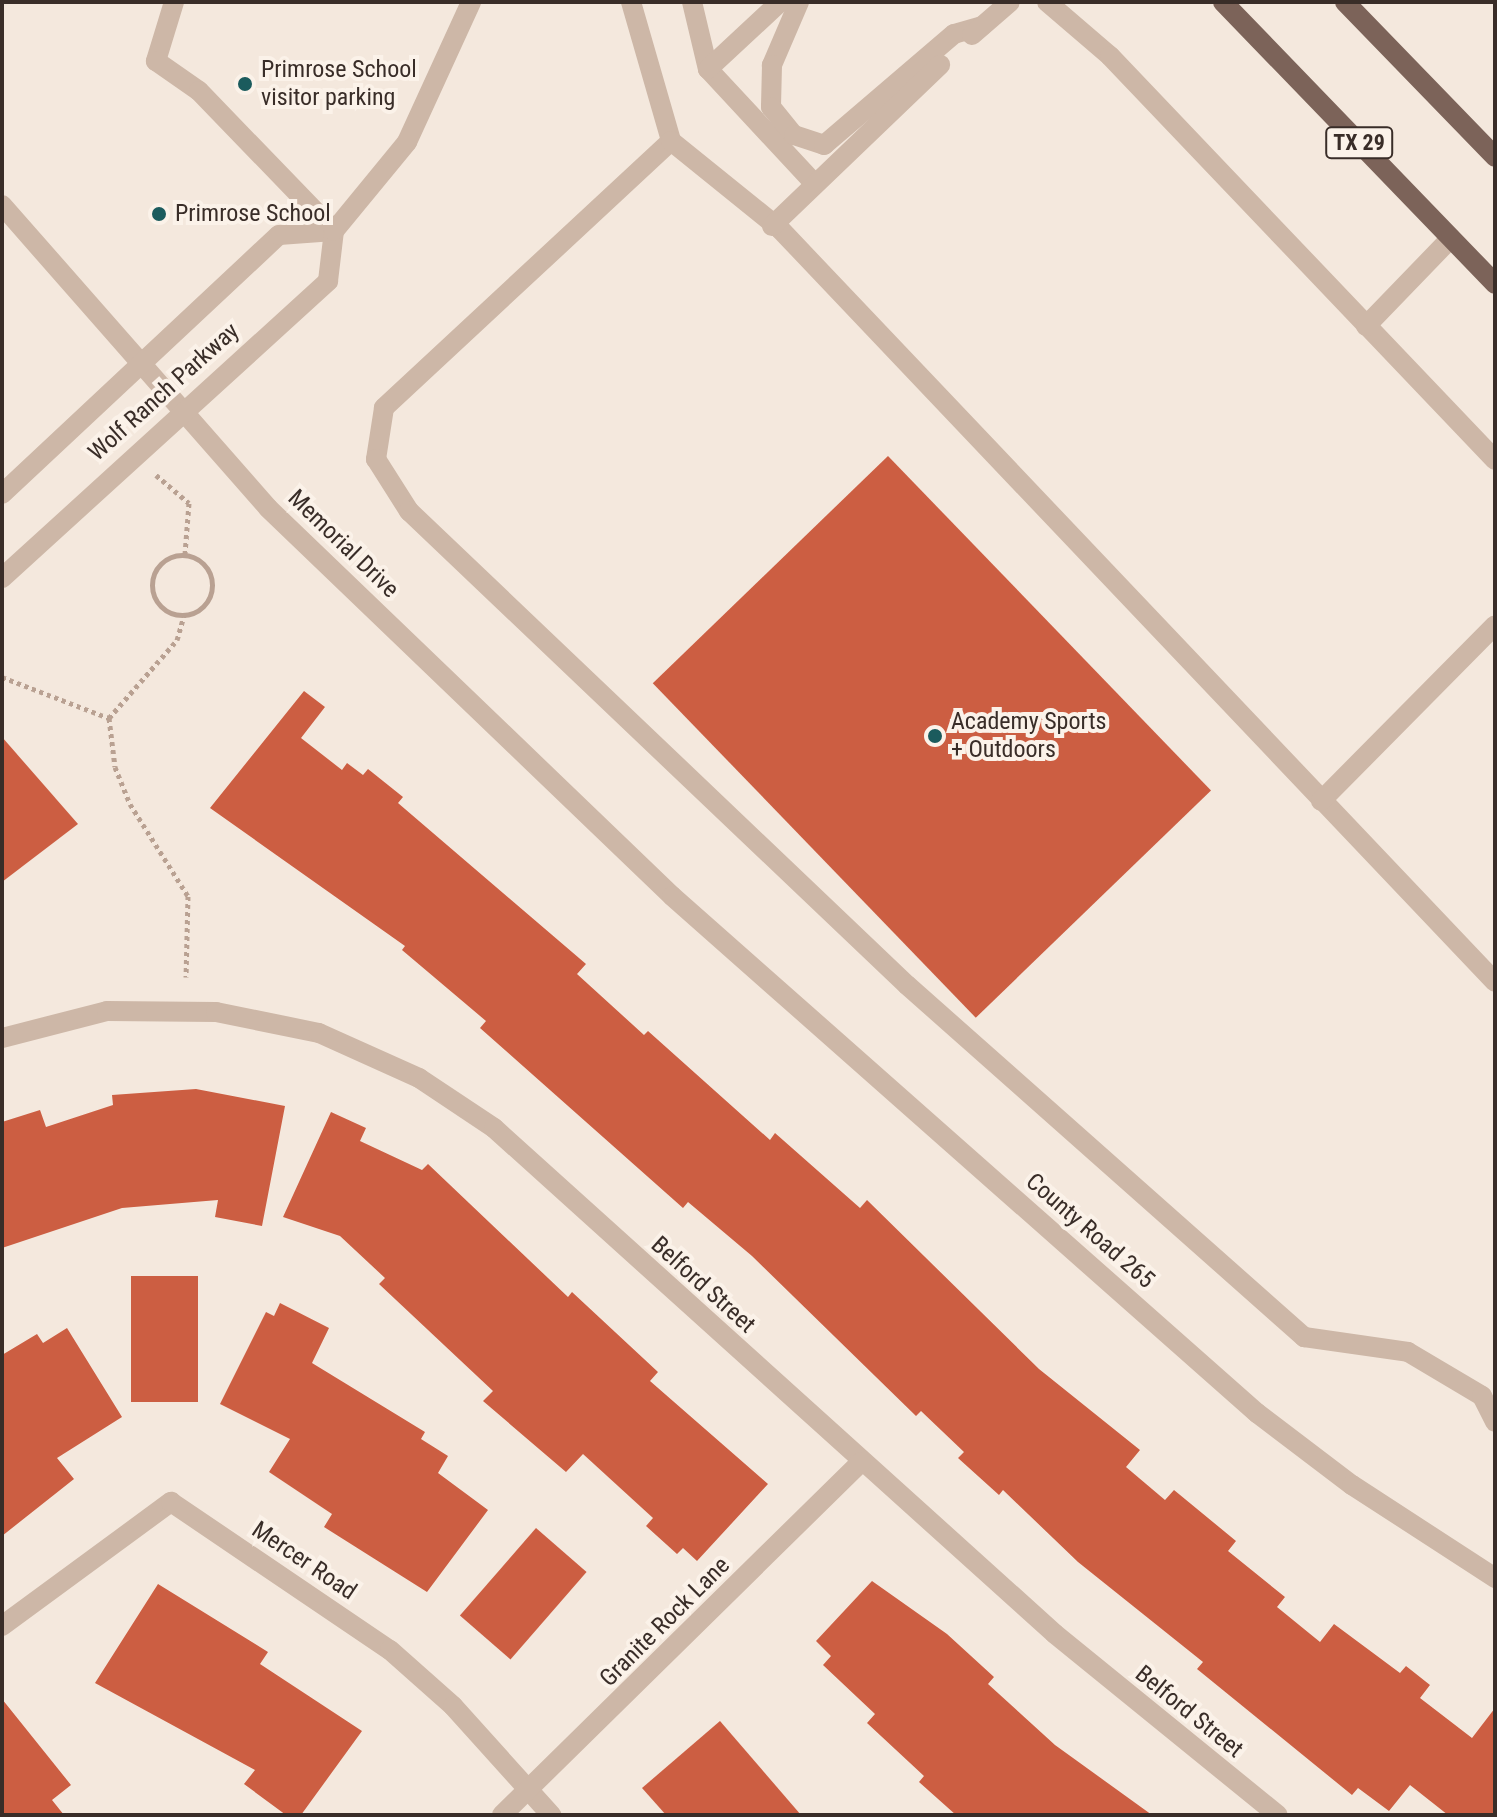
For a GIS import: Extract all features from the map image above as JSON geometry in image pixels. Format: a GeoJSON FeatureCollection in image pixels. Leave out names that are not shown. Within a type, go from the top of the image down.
{"type":"FeatureCollection","features":[{"type":"Feature","properties":{"kind":"main road","name":"TX 29"},"geometry":{"type":"LineString","coordinates":[[1223,2],[1495,284]]}},
{"type":"Feature","properties":{"kind":"main road"},"geometry":{"type":"LineString","coordinates":[[1345,2],[1495,157]]}},
{"type":"Feature","properties":{"kind":"street"},"geometry":{"type":"LineString","coordinates":[[174,2],[156,61],[199,91],[334,231],[407,142],[471,2]]}},
{"type":"Feature","properties":{"kind":"street"},"geometry":{"type":"LineString","coordinates":[[631,2],[640,13],[671,141],[772,226],[1495,982]]}},
{"type":"Feature","properties":{"kind":"street"},"geometry":{"type":"LineString","coordinates":[[692,2],[708,69],[815,184]]}},
{"type":"Feature","properties":{"kind":"street"},"geometry":{"type":"LineString","coordinates":[[708,69],[780,2]]}},
{"type":"Feature","properties":{"kind":"street"},"geometry":{"type":"LineString","coordinates":[[799,2],[772,65],[771,107],[794,135],[824,145],[954,34],[982,26]]}},
{"type":"Feature","properties":{"kind":"street"},"geometry":{"type":"LineString","coordinates":[[772,226],[1010,2]]}},
{"type":"Feature","properties":{"kind":"street"},"geometry":{"type":"LineString","coordinates":[[1047,2],[1110,56],[1495,460]]}},
{"type":"Feature","properties":{"kind":"street"},"geometry":{"type":"LineString","coordinates":[[671,141],[384,408],[376,459],[409,511],[907,985],[1304,1337],[1408,1352],[1482,1396],[1495,1422]]}},
{"type":"Feature","properties":{"kind":"street","name":"Memorial Drive"},"geometry":{"type":"LineString","coordinates":[[2,205],[268,508],[672,896]]}},
{"type":"Feature","properties":{"kind":"street","name":"Wolf Ranch Parkway"},"geometry":{"type":"LineString","coordinates":[[2,494],[139,362],[279,235],[334,231],[328,281],[180,411],[2,578]]}},
{"type":"Feature","properties":{"kind":"street"},"geometry":{"type":"LineString","coordinates":[[1366,326],[1451,238]]}},
{"type":"Feature","properties":{"kind":"street"},"geometry":{"type":"LineString","coordinates":[[1321,801],[1495,625]]}},
{"type":"Feature","properties":{"kind":"street","name":"County Road 265"},"geometry":{"type":"LineString","coordinates":[[672,896],[1257,1413],[1352,1485],[1495,1578]]}},
{"type":"Feature","properties":{"kind":"street","name":"Belford Street"},"geometry":{"type":"LineString","coordinates":[[2,1038],[107,1011],[216,1012],[319,1033],[419,1078],[494,1128],[861,1462],[1184,1744],[1278,1815]]}},
{"type":"Feature","properties":{"kind":"street","name":"Granite Rock Lane"},"geometry":{"type":"LineString","coordinates":[[502,1815],[531,1791],[861,1462]]}},
{"type":"Feature","properties":{"kind":"street","name":"Mercer Road"},"geometry":{"type":"LineString","coordinates":[[2,1626],[171,1502],[390,1650],[453,1706],[551,1815]]}},
{"type":"Feature","properties":{"kind":"path"},"geometry":{"type":"LineString","coordinates":[[155,473],[189,503],[185,554]]}},
{"type":"Feature","properties":{"kind":"path"},"geometry":{"type":"LineString","coordinates":[[184,615],[161,608],[151,582],[158,564],[185,554],[203,562],[212,581],[207,602],[184,615],[177,640],[109,718],[115,767],[130,804],[188,896],[186,977]]}},
{"type":"Feature","properties":{"kind":"path"},"geometry":{"type":"LineString","coordinates":[[2,677],[109,718]]}},
{"type":"Feature","properties":{"kind":"building","name":"Academy Sports + Outdoors"},"geometry":{"type":"Polygon","coordinates":[[[888,456],[1211,790],[976,1018],[653,683],[888,456]]]}},
{"type":"Feature","properties":{"kind":"building"},"geometry":{"type":"Polygon","coordinates":[[[304,691],[325,707],[301,738],[342,770],[347,763],[363,775],[368,769],[403,797],[398,803],[586,964],[577,974],[644,1035],[648,1031],[770,1140],[775,1133],[860,1208],[867,1200],[1039,1369],[1140,1450],[1126,1467],[1165,1500],[1174,1490],[1236,1541],[1228,1551],[1285,1597],[1277,1607],[1320,1642],[1334,1624],[1400,1673],[1406,1666],[1430,1685],[1420,1698],[1472,1738],[1495,1708],[1495,1815],[1448,1815],[1410,1785],[1389,1811],[1358,1788],[1352,1795],[1197,1669],[1203,1662],[1078,1562],[1003,1490],[999,1495],[958,1458],[964,1452],[921,1411],[916,1416],[752,1256],[688,1202],[683,1208],[480,1028],[486,1021],[402,950],[405,946],[210,808],[304,691]]]}},
{"type":"Feature","properties":{"kind":"building"},"geometry":{"type":"Polygon","coordinates":[[[2,737],[78,824],[2,882],[2,737]]]}},
{"type":"Feature","properties":{"kind":"building"},"geometry":{"type":"Polygon","coordinates":[[[196,1089],[285,1106],[262,1226],[215,1217],[218,1200],[122,1208],[2,1248],[2,1122],[40,1110],[46,1127],[113,1105],[112,1095],[196,1089]]]}},
{"type":"Feature","properties":{"kind":"building"},"geometry":{"type":"Polygon","coordinates":[[[331,1112],[366,1128],[360,1141],[422,1170],[428,1164],[568,1297],[572,1292],[658,1372],[650,1381],[768,1484],[697,1561],[683,1548],[677,1554],[646,1526],[653,1518],[583,1454],[566,1472],[483,1401],[493,1391],[379,1284],[385,1278],[340,1236],[283,1217],[331,1112]]]}},
{"type":"Feature","properties":{"kind":"building"},"geometry":{"type":"Polygon","coordinates":[[[131,1276],[198,1276],[198,1402],[131,1402],[131,1276]]]}},
{"type":"Feature","properties":{"kind":"building"},"geometry":{"type":"Polygon","coordinates":[[[280,1303],[329,1328],[312,1363],[425,1432],[421,1439],[448,1456],[438,1473],[488,1510],[427,1592],[324,1527],[332,1514],[269,1472],[290,1439],[220,1404],[266,1312],[274,1316],[280,1303]]]}},
{"type":"Feature","properties":{"kind":"building"},"geometry":{"type":"Polygon","coordinates":[[[67,1328],[122,1417],[57,1458],[74,1479],[2,1536],[2,1355],[37,1334],[43,1343],[67,1328]]]}},
{"type":"Feature","properties":{"kind":"building"},"geometry":{"type":"Polygon","coordinates":[[[536,1528],[587,1572],[510,1660],[460,1616],[536,1528]]]}},
{"type":"Feature","properties":{"kind":"building"},"geometry":{"type":"Polygon","coordinates":[[[872,1581],[947,1634],[994,1677],[988,1684],[1055,1745],[1152,1815],[956,1815],[919,1782],[924,1776],[867,1723],[875,1714],[823,1665],[831,1656],[816,1641],[872,1581]]]}},
{"type":"Feature","properties":{"kind":"building"},"geometry":{"type":"Polygon","coordinates":[[[158,1584],[268,1652],[260,1664],[362,1731],[301,1815],[286,1815],[244,1784],[255,1770],[95,1683],[158,1584]]]}},
{"type":"Feature","properties":{"kind":"building"},"geometry":{"type":"Polygon","coordinates":[[[2,1699],[71,1785],[52,1800],[64,1815],[2,1815],[2,1699]]]}},
{"type":"Feature","properties":{"kind":"building"},"geometry":{"type":"Polygon","coordinates":[[[720,1721],[801,1815],[666,1815],[642,1788],[720,1721]]]}},
{"type":"Feature","properties":{"kind":"place","name":"Primrose School visitor parking"},"geometry":{"type":"Point","coordinates":[245,84]}},
{"type":"Feature","properties":{"kind":"place","name":"Primrose School"},"geometry":{"type":"Point","coordinates":[159,214]}},
{"type":"Feature","properties":{"kind":"place","name":"Academy Sports + Outdoors"},"geometry":{"type":"Point","coordinates":[935,736]}}]}
